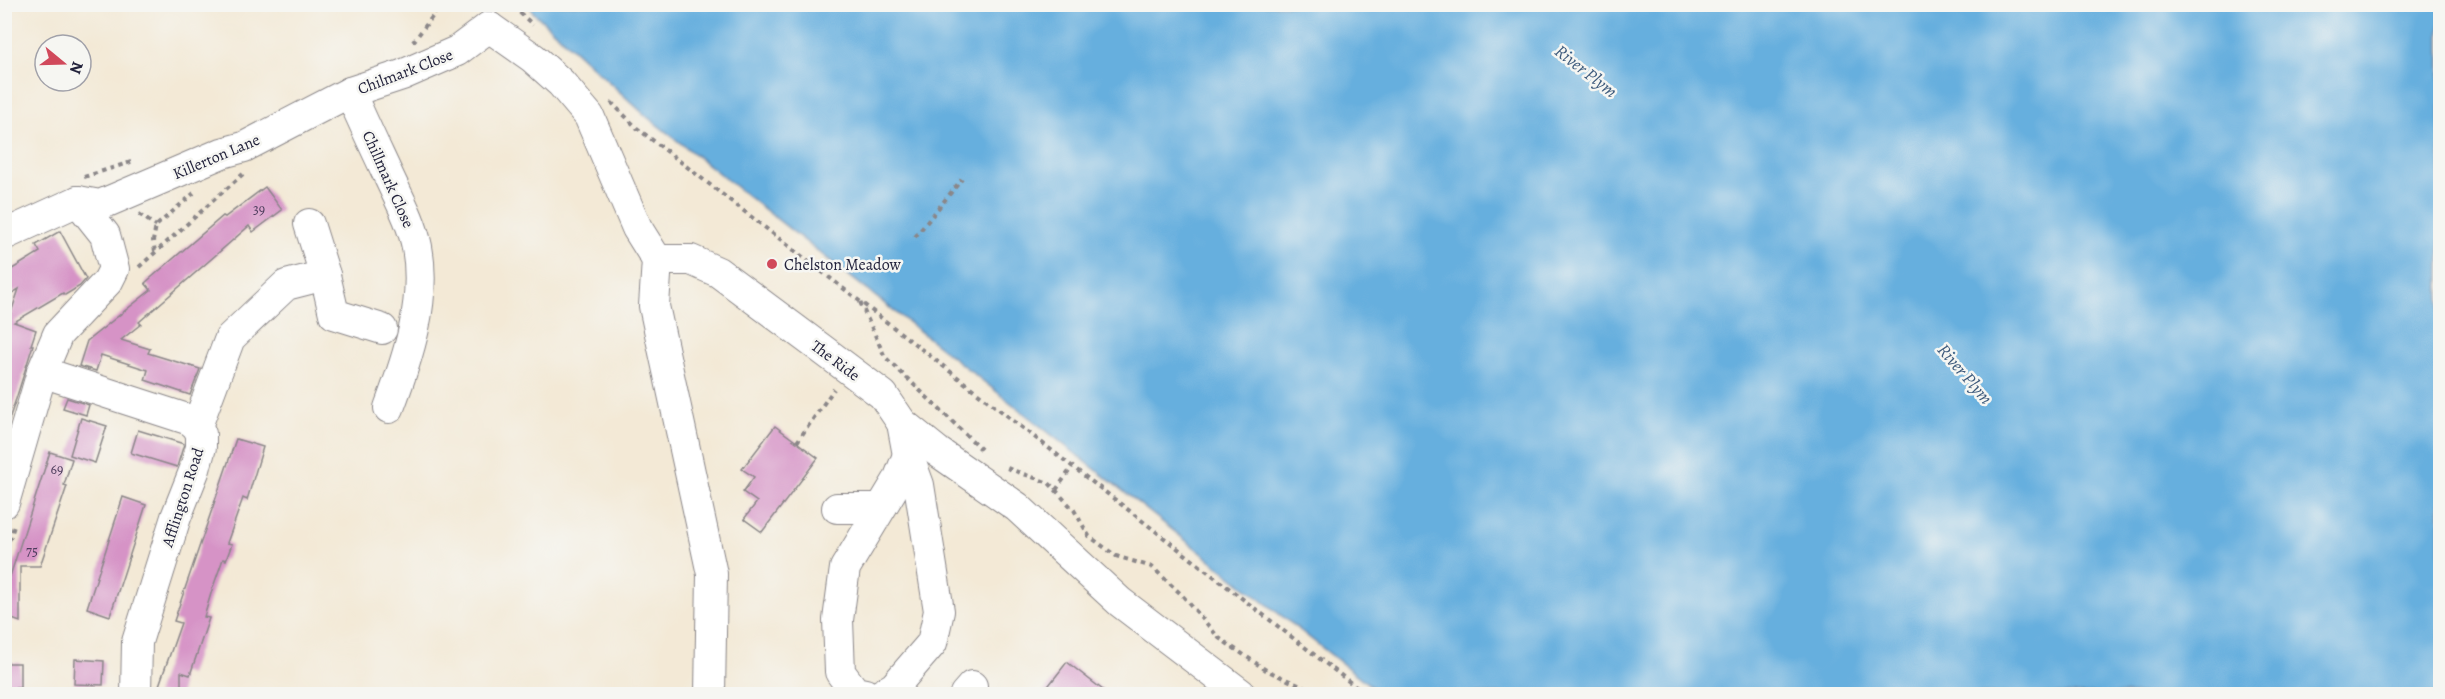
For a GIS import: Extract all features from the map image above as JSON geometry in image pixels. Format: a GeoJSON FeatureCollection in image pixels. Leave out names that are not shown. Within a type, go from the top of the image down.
{"type":"FeatureCollection","features":[{"type":"Feature","properties":{"kind":"street","name":"Chilmark Close"},"geometry":{"type":"LineString","coordinates":[[350,92],[402,75],[457,51],[490,16]]}},
{"type":"Feature","properties":{"kind":"street"},"geometry":{"type":"LineString","coordinates":[[490,16],[561,83],[589,116],[637,228],[657,260],[654,306],[712,574],[710,694]]}},
{"type":"Feature","properties":{"kind":"street","name":"Killerton Lane"},"geometry":{"type":"LineString","coordinates":[[4,235],[78,201],[100,205],[222,153],[244,147],[350,92]]}},
{"type":"Feature","properties":{"kind":"street","name":"Chillmark Close"},"geometry":{"type":"LineString","coordinates":[[350,92],[406,214],[417,247],[420,286],[418,309],[406,357],[388,408]]}},
{"type":"Feature","properties":{"kind":"street"},"geometry":{"type":"LineString","coordinates":[[4,503],[16,420],[42,372],[58,334],[108,281],[114,269],[105,235],[78,201]]}},
{"type":"Feature","properties":{"kind":"street"},"geometry":{"type":"LineString","coordinates":[[309,224],[334,314],[382,329]]}},
{"type":"Feature","properties":{"kind":"street","name":"The Ride"},"geometry":{"type":"LineString","coordinates":[[657,260],[691,260],[718,272],[883,395],[902,423],[938,452],[1017,507],[1120,602],[1241,694]]}},
{"type":"Feature","properties":{"kind":"street"},"geometry":{"type":"LineString","coordinates":[[197,426],[231,338],[286,285],[325,275]]}},
{"type":"Feature","properties":{"kind":"street","name":"Afflington Road"},"geometry":{"type":"LineString","coordinates":[[42,372],[190,420],[201,434],[201,447],[195,469],[176,517],[138,642],[136,694]]}},
{"type":"Feature","properties":{"kind":"street"},"geometry":{"type":"LineString","coordinates":[[882,694],[894,687],[932,643],[939,611],[919,485],[908,455],[902,423]]}},
{"type":"Feature","properties":{"kind":"street"},"geometry":{"type":"LineString","coordinates":[[865,694],[855,692],[840,672],[838,621],[845,568],[898,480],[908,455]]}},
{"type":"Feature","properties":{"kind":"street"},"geometry":{"type":"LineString","coordinates":[[837,508],[880,508]]}},
{"type":"Feature","properties":{"kind":"path"},"geometry":{"type":"LineString","coordinates":[[637,128],[1365,694]]}},
{"type":"Feature","properties":{"kind":"path"},"geometry":{"type":"LineString","coordinates":[[156,226],[153,241],[155,251],[245,173]]}},
{"type":"Feature","properties":{"kind":"path"},"geometry":{"type":"LineString","coordinates":[[915,237],[962,179]]}},
{"type":"Feature","properties":{"kind":"path"},"geometry":{"type":"LineString","coordinates":[[860,301],[885,357],[989,457]]}},
{"type":"Feature","properties":{"kind":"path"},"geometry":{"type":"LineString","coordinates":[[796,442],[823,404]]}},
{"type":"Feature","properties":{"kind":"path"},"geometry":{"type":"LineString","coordinates":[[1004,472],[998,465],[1049,483],[1074,510],[1089,536],[1116,556],[1152,567],[1182,595],[1219,638],[1266,670],[1318,694]]}},
{"type":"Feature","properties":{"kind":"path"},"geometry":{"type":"LineString","coordinates":[[1056,490],[1072,467]]}},
{"type":"Feature","properties":{"kind":"water","name":"River Plym"},"geometry":{"type":"Polygon","coordinates":[[[531,5],[2440,5],[2440,694],[1381,694],[646,116],[532,11],[531,5]]]}},
{"type":"Feature","properties":{"kind":"building"},"geometry":{"type":"Polygon","coordinates":[[[265,187],[282,210],[253,232],[249,226],[121,340],[150,349],[148,353],[200,369],[190,395],[145,380],[148,370],[101,355],[96,371],[79,366],[87,341],[151,290],[145,283],[223,216],[225,217],[265,187]]]}},
{"type":"Feature","properties":{"kind":"building"},"geometry":{"type":"Polygon","coordinates":[[[60,231],[86,279],[80,286],[65,295],[63,293],[14,322],[36,330],[16,399],[7,425],[4,425],[4,333],[19,289],[4,298],[4,274],[40,252],[36,245],[60,231]]]}},
{"type":"Feature","properties":{"kind":"building"},"geometry":{"type":"Polygon","coordinates":[[[67,398],[89,405],[86,415],[63,408],[67,398]]]}},
{"type":"Feature","properties":{"kind":"building"},"geometry":{"type":"Polygon","coordinates":[[[81,418],[107,426],[95,463],[70,455],[81,418]]]}},
{"type":"Feature","properties":{"kind":"building"},"geometry":{"type":"Polygon","coordinates":[[[775,426],[818,458],[762,532],[744,519],[757,502],[743,492],[754,477],[742,469],[775,426]]]}},
{"type":"Feature","properties":{"kind":"building"},"geometry":{"type":"Polygon","coordinates":[[[138,430],[184,444],[177,467],[131,453],[138,430]]]}},
{"type":"Feature","properties":{"kind":"building"},"geometry":{"type":"Polygon","coordinates":[[[236,439],[263,447],[247,500],[243,498],[227,543],[232,544],[226,560],[223,559],[212,590],[204,617],[209,618],[190,675],[181,672],[181,694],[156,694],[181,623],[174,621],[236,439]]]}},
{"type":"Feature","properties":{"kind":"building"},"geometry":{"type":"Polygon","coordinates":[[[50,452],[72,459],[64,485],[67,486],[40,566],[20,566],[20,622],[4,616],[4,595],[50,452]]]}},
{"type":"Feature","properties":{"kind":"building"},"geometry":{"type":"Polygon","coordinates":[[[123,497],[146,505],[110,616],[87,608],[123,497]]]}},
{"type":"Feature","properties":{"kind":"building"},"geometry":{"type":"Polygon","coordinates":[[[75,659],[104,661],[103,685],[74,684],[75,659]]]}},
{"type":"Feature","properties":{"kind":"building"},"geometry":{"type":"Polygon","coordinates":[[[1067,662],[1108,694],[1042,694],[1067,662]]]}},
{"type":"Feature","properties":{"kind":"building"},"geometry":{"type":"Polygon","coordinates":[[[4,663],[20,663],[20,688],[4,688],[4,663]]]}},
{"type":"Feature","properties":{"kind":"place","name":"Chelston Meadow"},"geometry":{"type":"Point","coordinates":[772,264]}}]}
